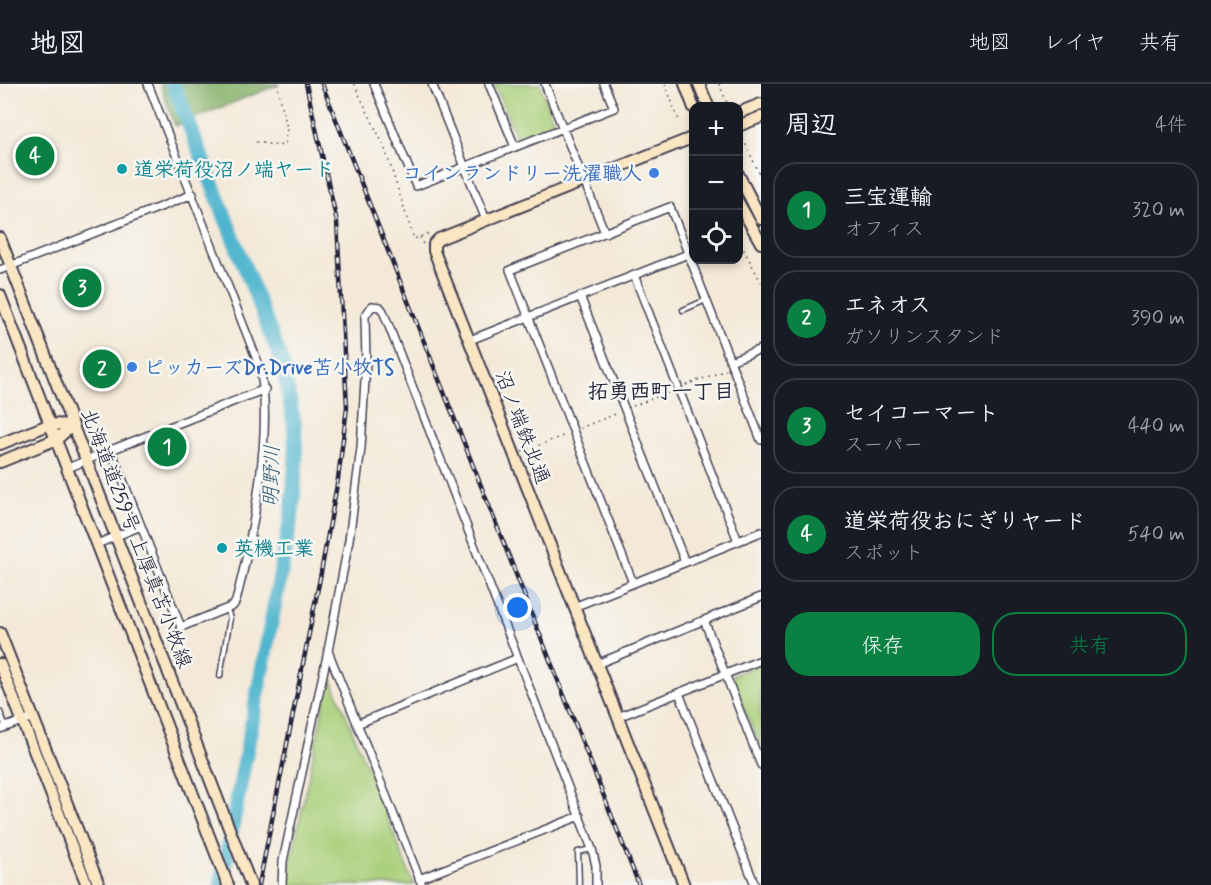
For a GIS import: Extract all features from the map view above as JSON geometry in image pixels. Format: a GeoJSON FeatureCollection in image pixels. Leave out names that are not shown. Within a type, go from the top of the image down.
{"type":"FeatureCollection","features":[{"type":"Feature","properties":{"kind":"street"},"geometry":{"type":"LineString","coordinates":[[111,450],[181,627],[226,609],[236,601],[249,542],[262,442],[265,389],[259,365],[148,84]]}},
{"type":"Feature","properties":{"kind":"street"},"geometry":{"type":"LineString","coordinates":[[374,84],[416,186],[614,108],[604,84]]}},
{"type":"Feature","properties":{"kind":"street"},"geometry":{"type":"LineString","coordinates":[[432,84],[486,220]]}},
{"type":"Feature","properties":{"kind":"street"},"geometry":{"type":"LineString","coordinates":[[489,84],[515,147]]}},
{"type":"Feature","properties":{"kind":"street"},"geometry":{"type":"LineString","coordinates":[[545,84],[605,233]]}},
{"type":"Feature","properties":{"kind":"street"},"geometry":{"type":"LineString","coordinates":[[685,84],[691,102]]}},
{"type":"Feature","properties":{"kind":"street"},"geometry":{"type":"LineString","coordinates":[[699,84],[706,102]]}},
{"type":"Feature","properties":{"kind":"street"},"geometry":{"type":"LineString","coordinates":[[743,111],[761,104]]}},
{"type":"Feature","properties":{"kind":"street"},"geometry":{"type":"LineString","coordinates":[[743,124],[761,117]]}},
{"type":"Feature","properties":{"kind":"street","name":"沼ノ端鉄北通"},"geometry":{"type":"LineString","coordinates":[[684,885],[434,251],[434,244],[439,239],[689,139]]}},
{"type":"Feature","properties":{"kind":"street"},"geometry":{"type":"LineString","coordinates":[[743,184],[761,219]]}},
{"type":"Feature","properties":{"kind":"street"},"geometry":{"type":"LineString","coordinates":[[0,270],[193,194]]}},
{"type":"Feature","properties":{"kind":"street"},"geometry":{"type":"LineString","coordinates":[[633,583],[510,270],[670,207],[761,440]]}},
{"type":"Feature","properties":{"kind":"street"},"geometry":{"type":"LineString","coordinates":[[742,210],[761,243]]}},
{"type":"Feature","properties":{"kind":"street","name":"北海道道259号 上厚真苫小牧線"},"geometry":{"type":"LineString","coordinates":[[0,238],[201,751],[251,885]]}},
{"type":"Feature","properties":{"kind":"street"},"geometry":{"type":"LineString","coordinates":[[470,340],[688,254]]}},
{"type":"Feature","properties":{"kind":"street"},"geometry":{"type":"LineString","coordinates":[[634,275],[738,541]]}},
{"type":"Feature","properties":{"kind":"street","name":"北海道道259号 上厚真苫小牧線"},"geometry":{"type":"LineString","coordinates":[[0,295],[228,885]]}},
{"type":"Feature","properties":{"kind":"street"},"geometry":{"type":"LineString","coordinates":[[580,296],[686,562]]}},
{"type":"Feature","properties":{"kind":"street"},"geometry":{"type":"LineString","coordinates":[[282,885],[283,861],[349,540],[361,448],[366,363],[365,316],[368,308],[376,306],[383,311],[580,816],[596,866],[596,885]]}},
{"type":"Feature","properties":{"kind":"street"},"geometry":{"type":"LineString","coordinates":[[731,364],[761,349]]}},
{"type":"Feature","properties":{"kind":"street"},"geometry":{"type":"LineString","coordinates":[[68,468],[265,389]]}},
{"type":"Feature","properties":{"kind":"street"},"geometry":{"type":"LineString","coordinates":[[0,444],[51,424],[73,425]]}},
{"type":"Feature","properties":{"kind":"street"},"geometry":{"type":"LineString","coordinates":[[0,462],[57,439],[73,425]]}},
{"type":"Feature","properties":{"kind":"street"},"geometry":{"type":"LineString","coordinates":[[97,544],[141,526]]}},
{"type":"Feature","properties":{"kind":"street"},"geometry":{"type":"LineString","coordinates":[[574,607],[761,532]]}},
{"type":"Feature","properties":{"kind":"street"},"geometry":{"type":"LineString","coordinates":[[597,664],[761,597]]}},
{"type":"Feature","properties":{"kind":"street"},"geometry":{"type":"LineString","coordinates":[[704,620],[759,754],[761,765]]}},
{"type":"Feature","properties":{"kind":"street"},"geometry":{"type":"LineString","coordinates":[[0,633],[87,885]]}},
{"type":"Feature","properties":{"kind":"street"},"geometry":{"type":"LineString","coordinates":[[328,651],[420,882],[580,816]]}},
{"type":"Feature","properties":{"kind":"street"},"geometry":{"type":"LineString","coordinates":[[357,724],[519,658]]}},
{"type":"Feature","properties":{"kind":"street"},"geometry":{"type":"LineString","coordinates":[[618,717],[761,660]]}},
{"type":"Feature","properties":{"kind":"street"},"geometry":{"type":"LineString","coordinates":[[0,664],[28,718],[99,885]]}},
{"type":"Feature","properties":{"kind":"street"},"geometry":{"type":"LineString","coordinates":[[679,693],[755,885]]}},
{"type":"Feature","properties":{"kind":"street"},"geometry":{"type":"LineString","coordinates":[[3,728],[28,718]]}},
{"type":"Feature","properties":{"kind":"lane"},"geometry":{"type":"LineString","coordinates":[[682,310],[706,300]]}},
{"type":"Feature","properties":{"kind":"lane"},"geometry":{"type":"LineString","coordinates":[[220,676],[230,618],[226,609]]}},
{"type":"Feature","properties":{"kind":"lane"},"geometry":{"type":"LineString","coordinates":[[0,712],[3,728]]}},
{"type":"Feature","properties":{"kind":"lane"},"geometry":{"type":"LineString","coordinates":[[579,885],[578,852],[592,849]]}},
{"type":"Feature","properties":{"kind":"path"},"geometry":{"type":"LineString","coordinates":[[256,142],[279,146],[285,143],[287,137],[277,84]]}},
{"type":"Feature","properties":{"kind":"path"},"geometry":{"type":"LineString","coordinates":[[665,84],[680,123]]}},
{"type":"Feature","properties":{"kind":"path"},"geometry":{"type":"LineString","coordinates":[[719,84],[727,102]]}},
{"type":"Feature","properties":{"kind":"path"},"geometry":{"type":"LineString","coordinates":[[743,139],[761,177]]}},
{"type":"Feature","properties":{"kind":"path"},"geometry":{"type":"LineString","coordinates":[[743,248],[761,282]]}},
{"type":"Feature","properties":{"kind":"path"},"geometry":{"type":"LineString","coordinates":[[522,452],[731,364]]}},
{"type":"Feature","properties":{"kind":"green space"},"geometry":{"type":"Polygon","coordinates":[[[160,84],[280,84],[175,126],[160,84]]]}},
{"type":"Feature","properties":{"kind":"green space"},"geometry":{"type":"Polygon","coordinates":[[[494,84],[540,84],[555,126],[521,141],[517,139],[494,84]]]}},
{"type":"Feature","properties":{"kind":"green space"},"geometry":{"type":"Polygon","coordinates":[[[761,664],[761,748],[732,680],[733,675],[761,664]]]}},
{"type":"Feature","properties":{"kind":"green space"},"geometry":{"type":"Polygon","coordinates":[[[330,675],[414,885],[286,885],[330,675]]]}},
{"type":"Feature","properties":{"kind":"waterway","name":"明野川"},"geometry":{"type":"LineString","coordinates":[[173,84],[282,362],[294,423],[296,457],[292,513],[221,885]]}},
{"type":"Feature","properties":{"kind":"railway"},"geometry":{"type":"LineString","coordinates":[[259,885],[320,578],[338,479],[347,407],[337,222],[306,84]]}},
{"type":"Feature","properties":{"kind":"railway"},"geometry":{"type":"LineString","coordinates":[[322,84],[639,885]]}},
{"type":"Feature","properties":{"kind":"place","name":"道栄荷役おにぎりヤード"},"geometry":{"type":"Point","coordinates":[35,156]}},
{"type":"Feature","properties":{"kind":"place","name":"道栄荷役沼ノ端ヤード"},"geometry":{"type":"Point","coordinates":[122,169]}},
{"type":"Feature","properties":{"kind":"place","name":"コインランドリー洗濯職人"},"geometry":{"type":"Point","coordinates":[654,173]}},
{"type":"Feature","properties":{"kind":"place","name":"セイコーマート"},"geometry":{"type":"Point","coordinates":[82,288]}},
{"type":"Feature","properties":{"kind":"place","name":"ピッカーズDr.Drive苫小牧TS"},"geometry":{"type":"Point","coordinates":[132,367]}},
{"type":"Feature","properties":{"kind":"place","name":"エネオス"},"geometry":{"type":"Point","coordinates":[102,369]}},
{"type":"Feature","properties":{"kind":"place","name":"三宝運輸"},"geometry":{"type":"Point","coordinates":[167,447]}},
{"type":"Feature","properties":{"kind":"place","name":"英機工業"},"geometry":{"type":"Point","coordinates":[222,548]}},
{"type":"Feature","properties":{"kind":"district","name":"拓勇西町一丁目"},"geometry":{"type":"Point","coordinates":[661,391]}}]}
